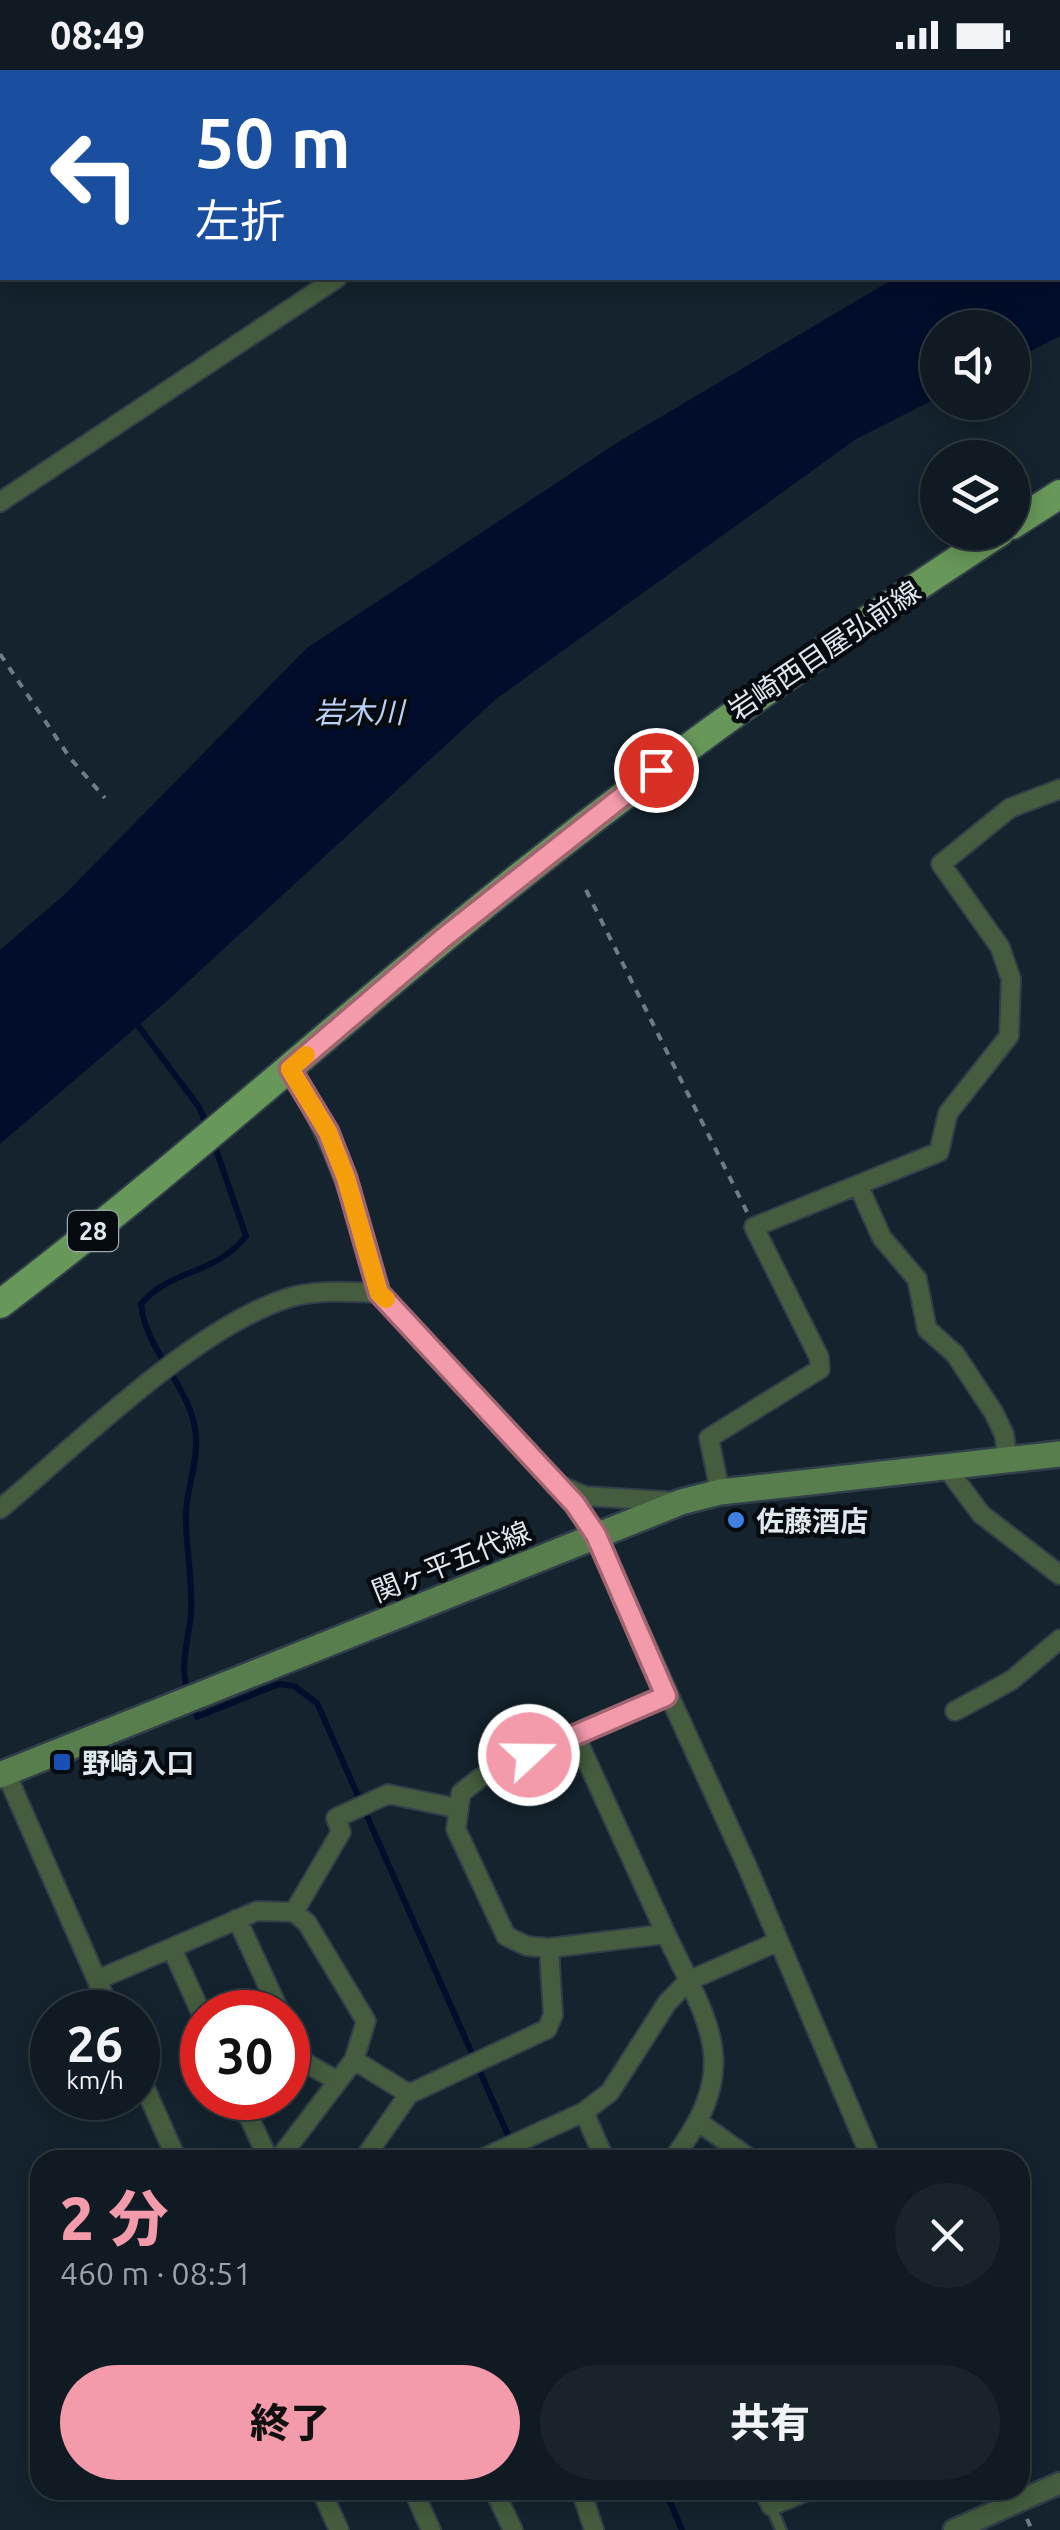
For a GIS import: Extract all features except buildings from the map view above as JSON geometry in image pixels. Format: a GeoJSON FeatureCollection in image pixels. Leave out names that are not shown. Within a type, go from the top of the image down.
{"type":"FeatureCollection","features":[{"type":"Feature","properties":{"kind":"main road"},"geometry":{"type":"LineString","coordinates":[[1030,513],[1060,494]]}},
{"type":"Feature","properties":{"kind":"main road","name":"岩崎西目屋弘前線"},"geometry":{"type":"LineString","coordinates":[[0,1304],[186,1156],[442,939],[683,748],[832,642],[973,550]]}},
{"type":"Feature","properties":{"kind":"main road","name":"関ヶ平五代線"},"geometry":{"type":"LineString","coordinates":[[3,1774],[682,1502],[720,1492],[1060,1454]]}},
{"type":"Feature","properties":{"kind":"street"},"geometry":{"type":"LineString","coordinates":[[0,502],[334,280]]}},
{"type":"Feature","properties":{"kind":"street"},"geometry":{"type":"LineString","coordinates":[[720,1492],[708,1438],[820,1370],[818,1357],[754,1227],[939,1152],[948,1113],[1010,1036],[1011,979],[1000,947],[941,864],[1010,808],[1060,789]]}},
{"type":"Feature","properties":{"kind":"street"},"geometry":{"type":"LineString","coordinates":[[290,1069],[328,1132],[346,1178],[379,1293],[559,1485],[596,1535],[666,1696],[746,1864],[868,2150]]}},
{"type":"Feature","properties":{"kind":"street"},"geometry":{"type":"LineString","coordinates":[[859,1187],[882,1238],[917,1279],[927,1328],[955,1354],[994,1413],[1004,1434],[1008,1460]]}},
{"type":"Feature","properties":{"kind":"street"},"geometry":{"type":"LineString","coordinates":[[0,1509],[176,1362],[255,1310],[293,1296],[379,1293]]}},
{"type":"Feature","properties":{"kind":"street"},"geometry":{"type":"LineString","coordinates":[[946,1467],[981,1514],[1060,1575]]}},
{"type":"Feature","properties":{"kind":"street"},"geometry":{"type":"LineString","coordinates":[[559,1485],[585,1496],[682,1502]]}},
{"type":"Feature","properties":{"kind":"street"},"geometry":{"type":"LineString","coordinates":[[954,1711],[1012,1680],[1060,1639]]}},
{"type":"Feature","properties":{"kind":"street"},"geometry":{"type":"LineString","coordinates":[[666,1696],[480,1778],[461,1793],[456,1808],[456,1829],[506,1936],[527,1946],[549,1948],[666,1934]]}},
{"type":"Feature","properties":{"kind":"street"},"geometry":{"type":"LineString","coordinates":[[576,1737],[713,2038],[716,2062],[700,2123],[680,2150]]}},
{"type":"Feature","properties":{"kind":"street"},"geometry":{"type":"LineString","coordinates":[[3,1774],[101,1990]]}},
{"type":"Feature","properties":{"kind":"street"},"geometry":{"type":"LineString","coordinates":[[294,1912],[341,1832],[336,1818],[388,1794],[456,1808]]}},
{"type":"Feature","properties":{"kind":"street"},"geometry":{"type":"LineString","coordinates":[[97,1980],[237,1919],[273,1909],[294,1912],[307,1923],[366,2021],[354,2060],[286,2150]]}},
{"type":"Feature","properties":{"kind":"street"},"geometry":{"type":"LineString","coordinates":[[237,1919],[270,1990]]}},
{"type":"Feature","properties":{"kind":"street"},"geometry":{"type":"LineString","coordinates":[[502,2150],[584,2112],[610,2092],[667,2003],[688,1981],[777,1942]]}},
{"type":"Feature","properties":{"kind":"street"},"geometry":{"type":"LineString","coordinates":[[371,2150],[408,2094],[548,2029],[553,2015],[549,1948]]}},
{"type":"Feature","properties":{"kind":"street"},"geometry":{"type":"LineString","coordinates":[[173,1950],[191,1990]]}},
{"type":"Feature","properties":{"kind":"street"},"geometry":{"type":"LineString","coordinates":[[354,2060],[408,2094]]}},
{"type":"Feature","properties":{"kind":"street"},"geometry":{"type":"LineString","coordinates":[[310,2065],[338,2081]]}},
{"type":"Feature","properties":{"kind":"street"},"geometry":{"type":"LineString","coordinates":[[584,2112],[601,2150]]}},
{"type":"Feature","properties":{"kind":"street"},"geometry":{"type":"LineString","coordinates":[[159,2120],[173,2150]]}},
{"type":"Feature","properties":{"kind":"street"},"geometry":{"type":"LineString","coordinates":[[250,2120],[264,2150]]}},
{"type":"Feature","properties":{"kind":"street"},"geometry":{"type":"LineString","coordinates":[[700,2123],[738,2150]]}},
{"type":"Feature","properties":{"kind":"street"},"geometry":{"type":"LineString","coordinates":[[1030,2491],[1060,2483]]}},
{"type":"Feature","properties":{"kind":"street"},"geometry":{"type":"LineString","coordinates":[[326,2500],[338,2530]]}},
{"type":"Feature","properties":{"kind":"street"},"geometry":{"type":"LineString","coordinates":[[417,2500],[430,2530]]}},
{"type":"Feature","properties":{"kind":"street"},"geometry":{"type":"LineString","coordinates":[[499,2500],[513,2530]]}},
{"type":"Feature","properties":{"kind":"street"},"geometry":{"type":"LineString","coordinates":[[584,2500],[594,2530]]}},
{"type":"Feature","properties":{"kind":"street"},"geometry":{"type":"LineString","coordinates":[[954,2530],[1008,2500]]}},
{"type":"Feature","properties":{"kind":"lane"},"geometry":{"type":"LineString","coordinates":[[768,2500],[782,2530]]}},
{"type":"Feature","properties":{"kind":"path"},"geometry":{"type":"LineString","coordinates":[[0,654],[70,758],[105,798]]}},
{"type":"Feature","properties":{"kind":"path"},"geometry":{"type":"LineString","coordinates":[[586,890],[754,1227]]}},
{"type":"Feature","properties":{"kind":"water","name":"岩木川"},"geometry":{"type":"Polygon","coordinates":[[[892,280],[1060,280],[1060,336],[1030,351],[1030,310],[920,310],[920,407],[856,439],[496,699],[167,1001],[0,1144],[0,950],[64,895],[307,648],[620,441],[892,280]]]}},
{"type":"Feature","properties":{"kind":"waterway"},"geometry":{"type":"LineString","coordinates":[[133,1019],[199,1107],[208,1128]]}},
{"type":"Feature","properties":{"kind":"waterway"},"geometry":{"type":"LineString","coordinates":[[189,1694],[184,1673],[191,1599],[186,1513],[196,1437],[187,1402],[151,1339],[141,1304],[166,1284],[221,1258],[246,1236],[214,1144]]}},
{"type":"Feature","properties":{"kind":"waterway"},"geometry":{"type":"LineString","coordinates":[[194,1706],[197,1717],[279,1684],[294,1686],[317,1703],[515,2150]]}},
{"type":"Feature","properties":{"kind":"waterway"},"geometry":{"type":"LineString","coordinates":[[669,2500],[682,2530]]}},
{"type":"Feature","properties":{"kind":"slow traffic"},"geometry":{"type":"LineString","coordinates":[[306,1055],[290,1069],[328,1132],[346,1178],[379,1293],[386,1299]]}},
{"type":"Feature","properties":{"kind":"place","name":"佐藤酒店"},"geometry":{"type":"Point","coordinates":[736,1520]}},
{"type":"Feature","properties":{"kind":"place","name":"野崎入口"},"geometry":{"type":"Point","coordinates":[62,1762]}},
{"type":"Feature","properties":{"kind":"route"},"geometry":{"type":"LineString","coordinates":[[529,1755],[666,1696],[596,1535],[575,1504],[434,1347],[379,1293],[346,1178],[328,1132],[290,1069],[442,939],[656,770]]}}]}
